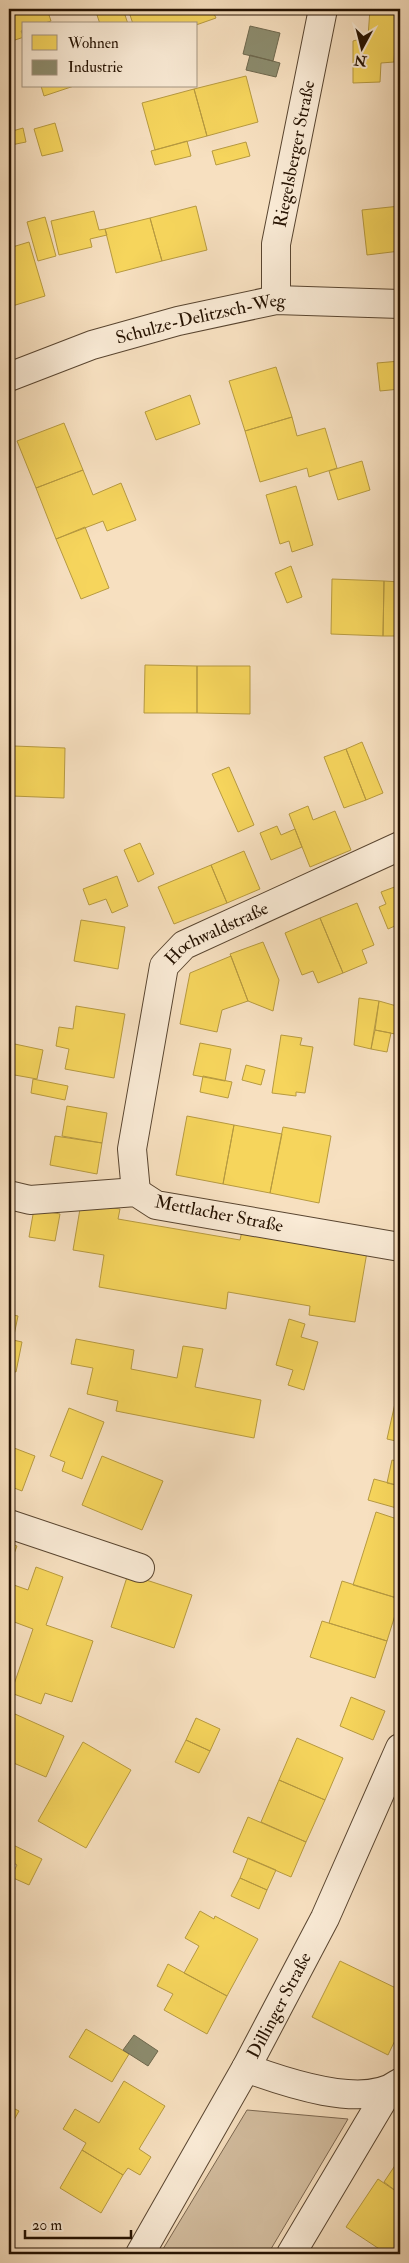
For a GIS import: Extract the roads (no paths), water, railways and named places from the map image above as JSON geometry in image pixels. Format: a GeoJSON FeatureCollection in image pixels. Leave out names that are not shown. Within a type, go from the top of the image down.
{"type":"FeatureCollection","features":[{"type":"Feature","properties":{"kind":"street","name":"Riegelsberger Straße"},"geometry":{"type":"LineString","coordinates":[[276,300],[276,244],[323,9]]}},
{"type":"Feature","properties":{"kind":"street","name":"Schulze-Delitzsch-Weg"},"geometry":{"type":"LineString","coordinates":[[9,377],[92,344],[178,321],[276,300],[400,304]]}},
{"type":"Feature","properties":{"kind":"street","name":"Hochwaldstraße"},"geometry":{"type":"LineString","coordinates":[[136,1192],[132,1149],[164,966],[184,945],[400,846]]}},
{"type":"Feature","properties":{"kind":"street","name":"Mettlacher Straße"},"geometry":{"type":"LineString","coordinates":[[9,1195],[30,1200],[136,1192],[156,1205],[400,1247]]}},
{"type":"Feature","properties":{"kind":"street"},"geometry":{"type":"LineString","coordinates":[[9,1524],[140,1568]]}},
{"type":"Feature","properties":{"kind":"street","name":"Dillinger Straße"},"geometry":{"type":"LineString","coordinates":[[140,2254],[246,2068],[324,1918],[400,1748]]}},
{"type":"Feature","properties":{"kind":"street"},"geometry":{"type":"LineString","coordinates":[[246,2068],[275,2078],[322,2090],[358,2093],[394,2087]]}},
{"type":"Feature","properties":{"kind":"street"},"geometry":{"type":"LineString","coordinates":[[291,2254],[394,2087]]}}]}
